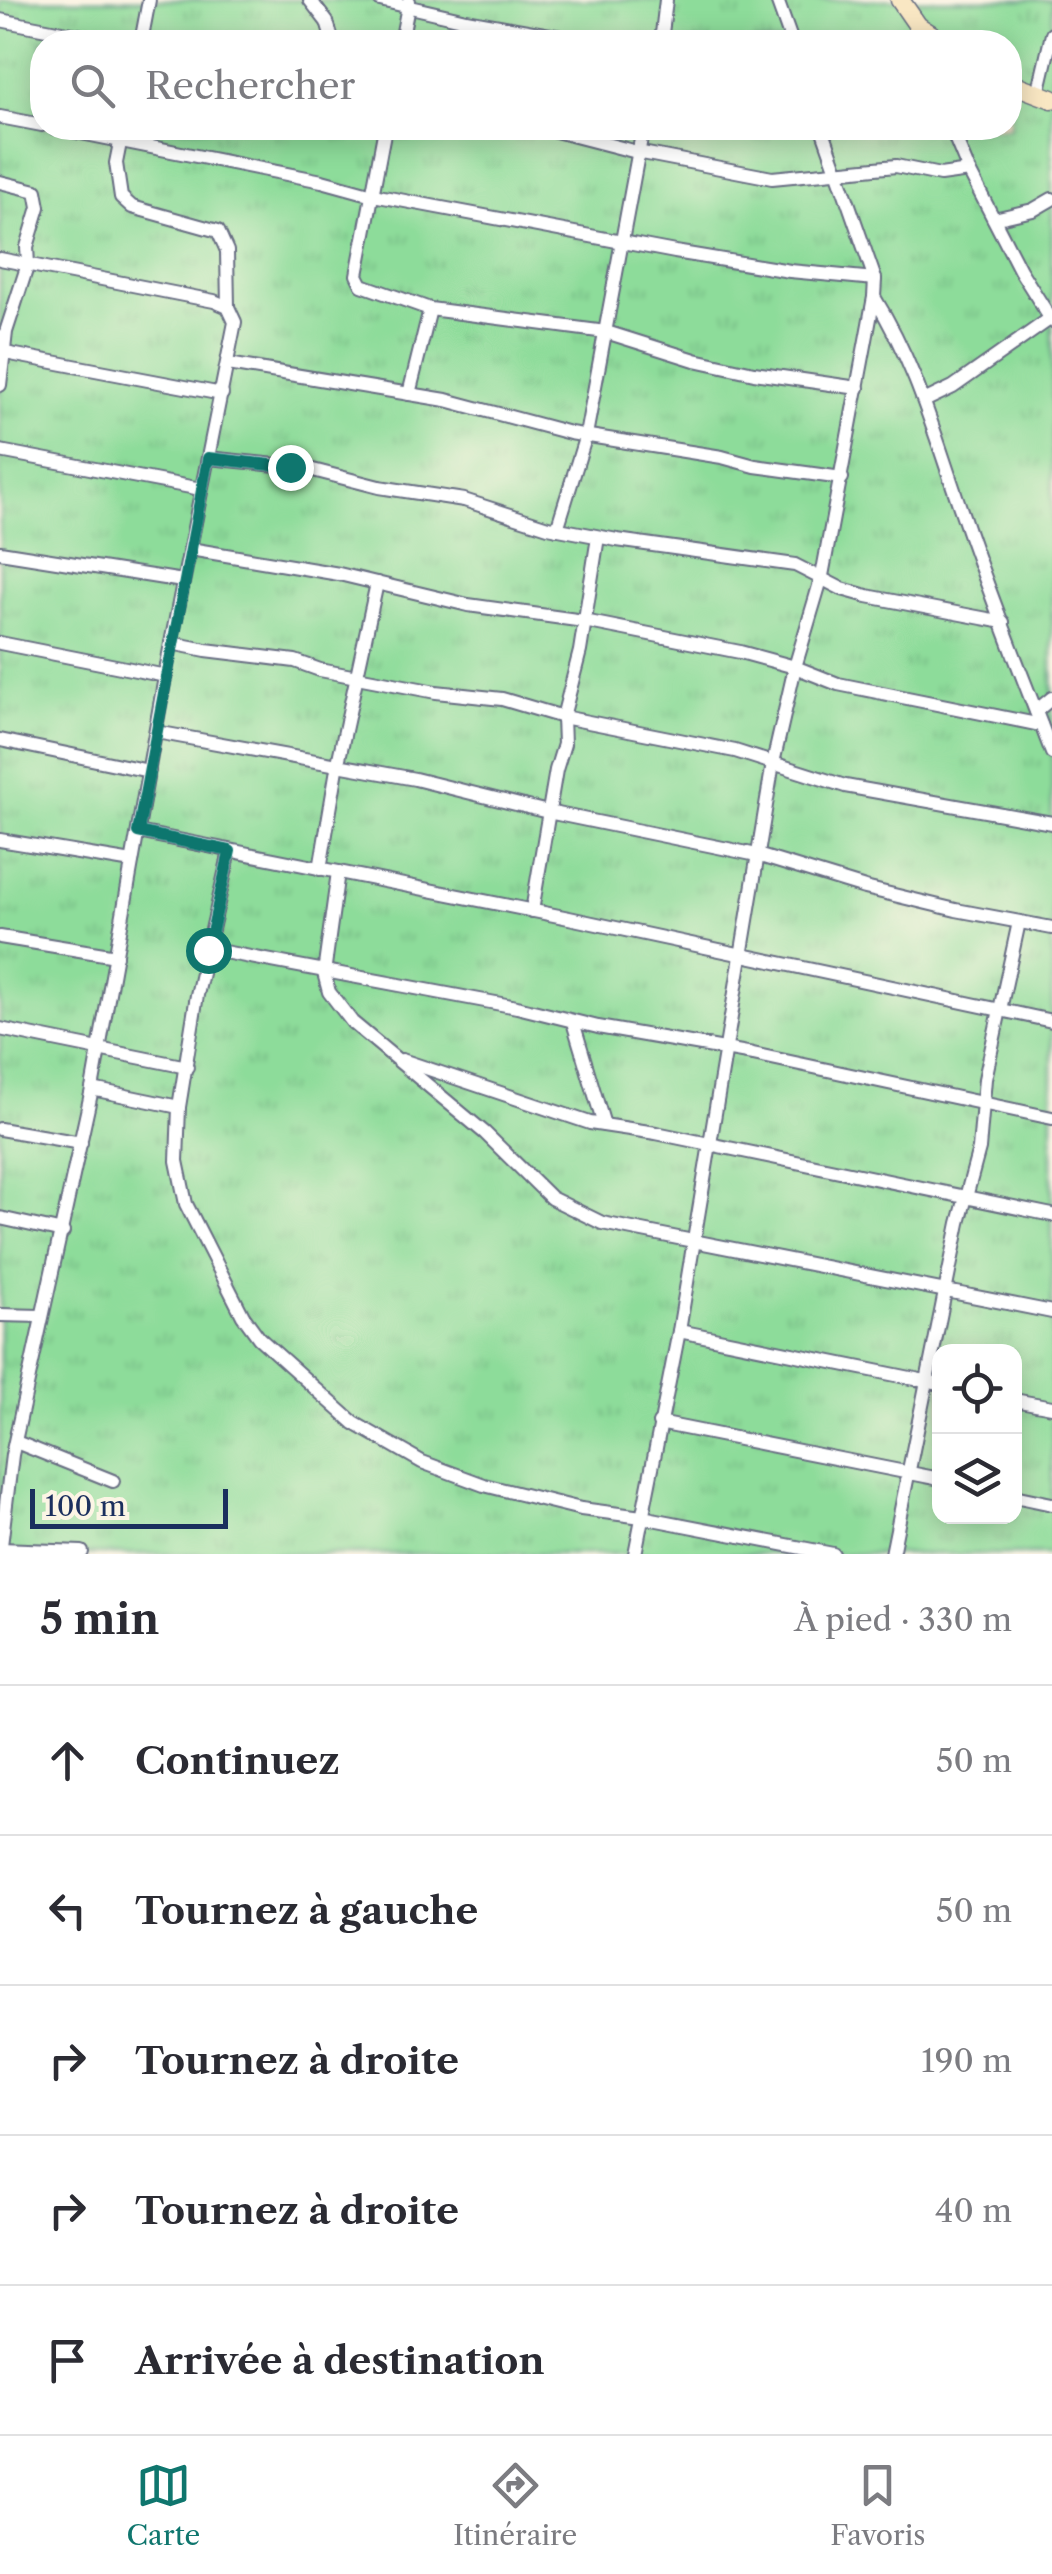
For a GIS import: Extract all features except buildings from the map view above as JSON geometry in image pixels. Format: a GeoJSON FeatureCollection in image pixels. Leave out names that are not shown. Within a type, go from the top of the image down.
{"type":"FeatureCollection","features":[{"type":"Feature","properties":{"kind":"street"},"geometry":{"type":"LineString","coordinates":[[143,30],[149,0]]}},
{"type":"Feature","properties":{"kind":"street"},"geometry":{"type":"LineString","coordinates":[[310,0],[330,30]]}},
{"type":"Feature","properties":{"kind":"street"},"geometry":{"type":"LineString","coordinates":[[380,0],[522,30]]}},
{"type":"Feature","properties":{"kind":"street"},"geometry":{"type":"LineString","coordinates":[[662,30],[666,0]]}},
{"type":"Feature","properties":{"kind":"street"},"geometry":{"type":"LineString","coordinates":[[777,0],[788,30]]}},
{"type":"Feature","properties":{"kind":"street"},"geometry":{"type":"LineString","coordinates":[[900,0],[916,30]]}},
{"type":"Feature","properties":{"kind":"street"},"geometry":{"type":"LineString","coordinates":[[403,30],[408,3]]}},
{"type":"Feature","properties":{"kind":"street"},"geometry":{"type":"LineString","coordinates":[[0,20],[52,30]]}},
{"type":"Feature","properties":{"kind":"street"},"geometry":{"type":"LineString","coordinates":[[1045,97],[1052,34]]}},
{"type":"Feature","properties":{"kind":"street"},"geometry":{"type":"LineString","coordinates":[[0,117],[30,123]]}},
{"type":"Feature","properties":{"kind":"street"},"geometry":{"type":"LineString","coordinates":[[82,1552],[0,1551],[9,1450],[82,1143],[171,643],[235,322],[228,307],[228,262],[222,234],[203,224],[125,203],[117,175],[120,140]]}},
{"type":"Feature","properties":{"kind":"street"},"geometry":{"type":"LineString","coordinates":[[146,140],[373,195],[790,271],[875,280]]}},
{"type":"Feature","properties":{"kind":"street"},"geometry":{"type":"LineString","coordinates":[[383,140],[358,279],[362,285],[430,308],[606,332],[695,360],[858,388]]}},
{"type":"Feature","properties":{"kind":"street"},"geometry":{"type":"LineString","coordinates":[[591,140],[772,178],[896,166],[940,175],[969,171]]}},
{"type":"Feature","properties":{"kind":"street"},"geometry":{"type":"LineString","coordinates":[[556,528],[586,434],[640,140]]}},
{"type":"Feature","properties":{"kind":"street"},"geometry":{"type":"LineString","coordinates":[[636,1554],[679,1331],[773,763],[795,667],[822,576],[874,297],[875,280],[826,140]]}},
{"type":"Feature","properties":{"kind":"street"},"geometry":{"type":"LineString","coordinates":[[926,400],[953,388],[1050,312],[1020,270],[956,140]]}},
{"type":"Feature","properties":{"kind":"street"},"geometry":{"type":"LineString","coordinates":[[0,182],[29,188],[38,194],[27,247],[28,264],[1,353],[0,385]]}},
{"type":"Feature","properties":{"kind":"street"},"geometry":{"type":"LineString","coordinates":[[994,220],[1033,210],[1052,199]]}},
{"type":"Feature","properties":{"kind":"street"},"geometry":{"type":"LineString","coordinates":[[0,259],[228,307]]}},
{"type":"Feature","properties":{"kind":"street"},"geometry":{"type":"LineString","coordinates":[[874,297],[899,337],[926,400],[963,517],[1052,753]]}},
{"type":"Feature","properties":{"kind":"street"},"geometry":{"type":"LineString","coordinates":[[409,394],[430,308]]}},
{"type":"Feature","properties":{"kind":"street"},"geometry":{"type":"LineString","coordinates":[[1,353],[222,394]]}},
{"type":"Feature","properties":{"kind":"street"},"geometry":{"type":"LineString","coordinates":[[228,364],[409,394],[586,434],[755,466],[842,478]]}},
{"type":"Feature","properties":{"kind":"street"},"geometry":{"type":"LineString","coordinates":[[0,451],[201,489]]}},
{"type":"Feature","properties":{"kind":"street"},"geometry":{"type":"LineString","coordinates":[[208,458],[305,468],[379,487],[464,500],[556,528],[795,565],[842,589],[867,596],[1003,622]]}},
{"type":"Feature","properties":{"kind":"street"},"geometry":{"type":"LineString","coordinates":[[532,911],[564,744],[563,717],[580,651],[598,536]]}},
{"type":"Feature","properties":{"kind":"street"},"geometry":{"type":"LineString","coordinates":[[190,549],[377,583],[468,605],[584,621],[795,667],[838,684],[1041,725]]}},
{"type":"Feature","properties":{"kind":"street"},"geometry":{"type":"LineString","coordinates":[[0,552],[183,581]]}},
{"type":"Feature","properties":{"kind":"street"},"geometry":{"type":"LineString","coordinates":[[320,869],[338,763],[377,583]]}},
{"type":"Feature","properties":{"kind":"street"},"geometry":{"type":"LineString","coordinates":[[0,643],[166,676]]}},
{"type":"Feature","properties":{"kind":"street"},"geometry":{"type":"LineString","coordinates":[[171,643],[295,661],[358,678],[502,699],[563,717],[736,751],[845,786],[1052,823]]}},
{"type":"Feature","properties":{"kind":"street"},"geometry":{"type":"LineString","coordinates":[[1036,711],[1052,698]]}},
{"type":"Feature","properties":{"kind":"street"},"geometry":{"type":"LineString","coordinates":[[156,732],[338,763],[548,812],[757,854],[866,888],[1052,928]]}},
{"type":"Feature","properties":{"kind":"street"},"geometry":{"type":"LineString","coordinates":[[0,740],[150,771]]}},
{"type":"Feature","properties":{"kind":"street"},"geometry":{"type":"LineString","coordinates":[[138,832],[1052,1021]]}},
{"type":"Feature","properties":{"kind":"street"},"geometry":{"type":"LineString","coordinates":[[0,840],[132,862]]}},
{"type":"Feature","properties":{"kind":"street"},"geometry":{"type":"LineString","coordinates":[[230,851],[196,995],[176,1133],[180,1186],[220,1272],[259,1338],[354,1423],[397,1449],[484,1484],[581,1509],[834,1554]]}},
{"type":"Feature","properties":{"kind":"street"},"geometry":{"type":"LineString","coordinates":[[338,872],[324,973],[329,992],[345,1012],[485,1133],[551,1198],[602,1223],[1052,1312]]}},
{"type":"Feature","properties":{"kind":"street"},"geometry":{"type":"LineString","coordinates":[[939,1344],[946,1291],[979,1149],[997,1011],[1019,922]]}},
{"type":"Feature","properties":{"kind":"street"},"geometry":{"type":"LineString","coordinates":[[0,937],[116,956]]}},
{"type":"Feature","properties":{"kind":"street"},"geometry":{"type":"LineString","coordinates":[[208,950],[518,1007],[573,1022],[1052,1118]]}},
{"type":"Feature","properties":{"kind":"street"},"geometry":{"type":"LineString","coordinates":[[573,1022],[604,1125]]}},
{"type":"Feature","properties":{"kind":"street"},"geometry":{"type":"LineString","coordinates":[[0,1029],[187,1067]]}},
{"type":"Feature","properties":{"kind":"street"},"geometry":{"type":"LineString","coordinates":[[395,1058],[566,1116],[1052,1216]]}},
{"type":"Feature","properties":{"kind":"street"},"geometry":{"type":"LineString","coordinates":[[92,1089],[179,1107]]}},
{"type":"Feature","properties":{"kind":"street"},"geometry":{"type":"LineString","coordinates":[[0,1129],[82,1143]]}},
{"type":"Feature","properties":{"kind":"street"},"geometry":{"type":"LineString","coordinates":[[0,1218],[63,1232]]}},
{"type":"Feature","properties":{"kind":"street"},"geometry":{"type":"LineString","coordinates":[[0,1314],[41,1316]]}},
{"type":"Feature","properties":{"kind":"street"},"geometry":{"type":"LineString","coordinates":[[679,1331],[932,1382]]}},
{"type":"Feature","properties":{"kind":"street"},"geometry":{"type":"LineString","coordinates":[[892,1554],[907,1472],[932,1389]]}},
{"type":"Feature","properties":{"kind":"street"},"geometry":{"type":"LineString","coordinates":[[1022,1402],[1052,1408]]}},
{"type":"Feature","properties":{"kind":"street"},"geometry":{"type":"LineString","coordinates":[[659,1423],[932,1477]]}},
{"type":"Feature","properties":{"kind":"street"},"geometry":{"type":"LineString","coordinates":[[9,1450],[113,1481]]}},
{"type":"Feature","properties":{"kind":"street"},"geometry":{"type":"LineString","coordinates":[[1022,1498],[1052,1504]]}},
{"type":"Feature","properties":{"kind":"green space"},"geometry":{"type":"Polygon","coordinates":[[[0,0],[1052,0],[1052,1554],[0,1554],[0,0]]]}},
{"type":"Feature","properties":{"kind":"route"},"geometry":{"type":"LineString","coordinates":[[208,950],[230,851],[138,832],[208,458],[290,467]]}}]}
